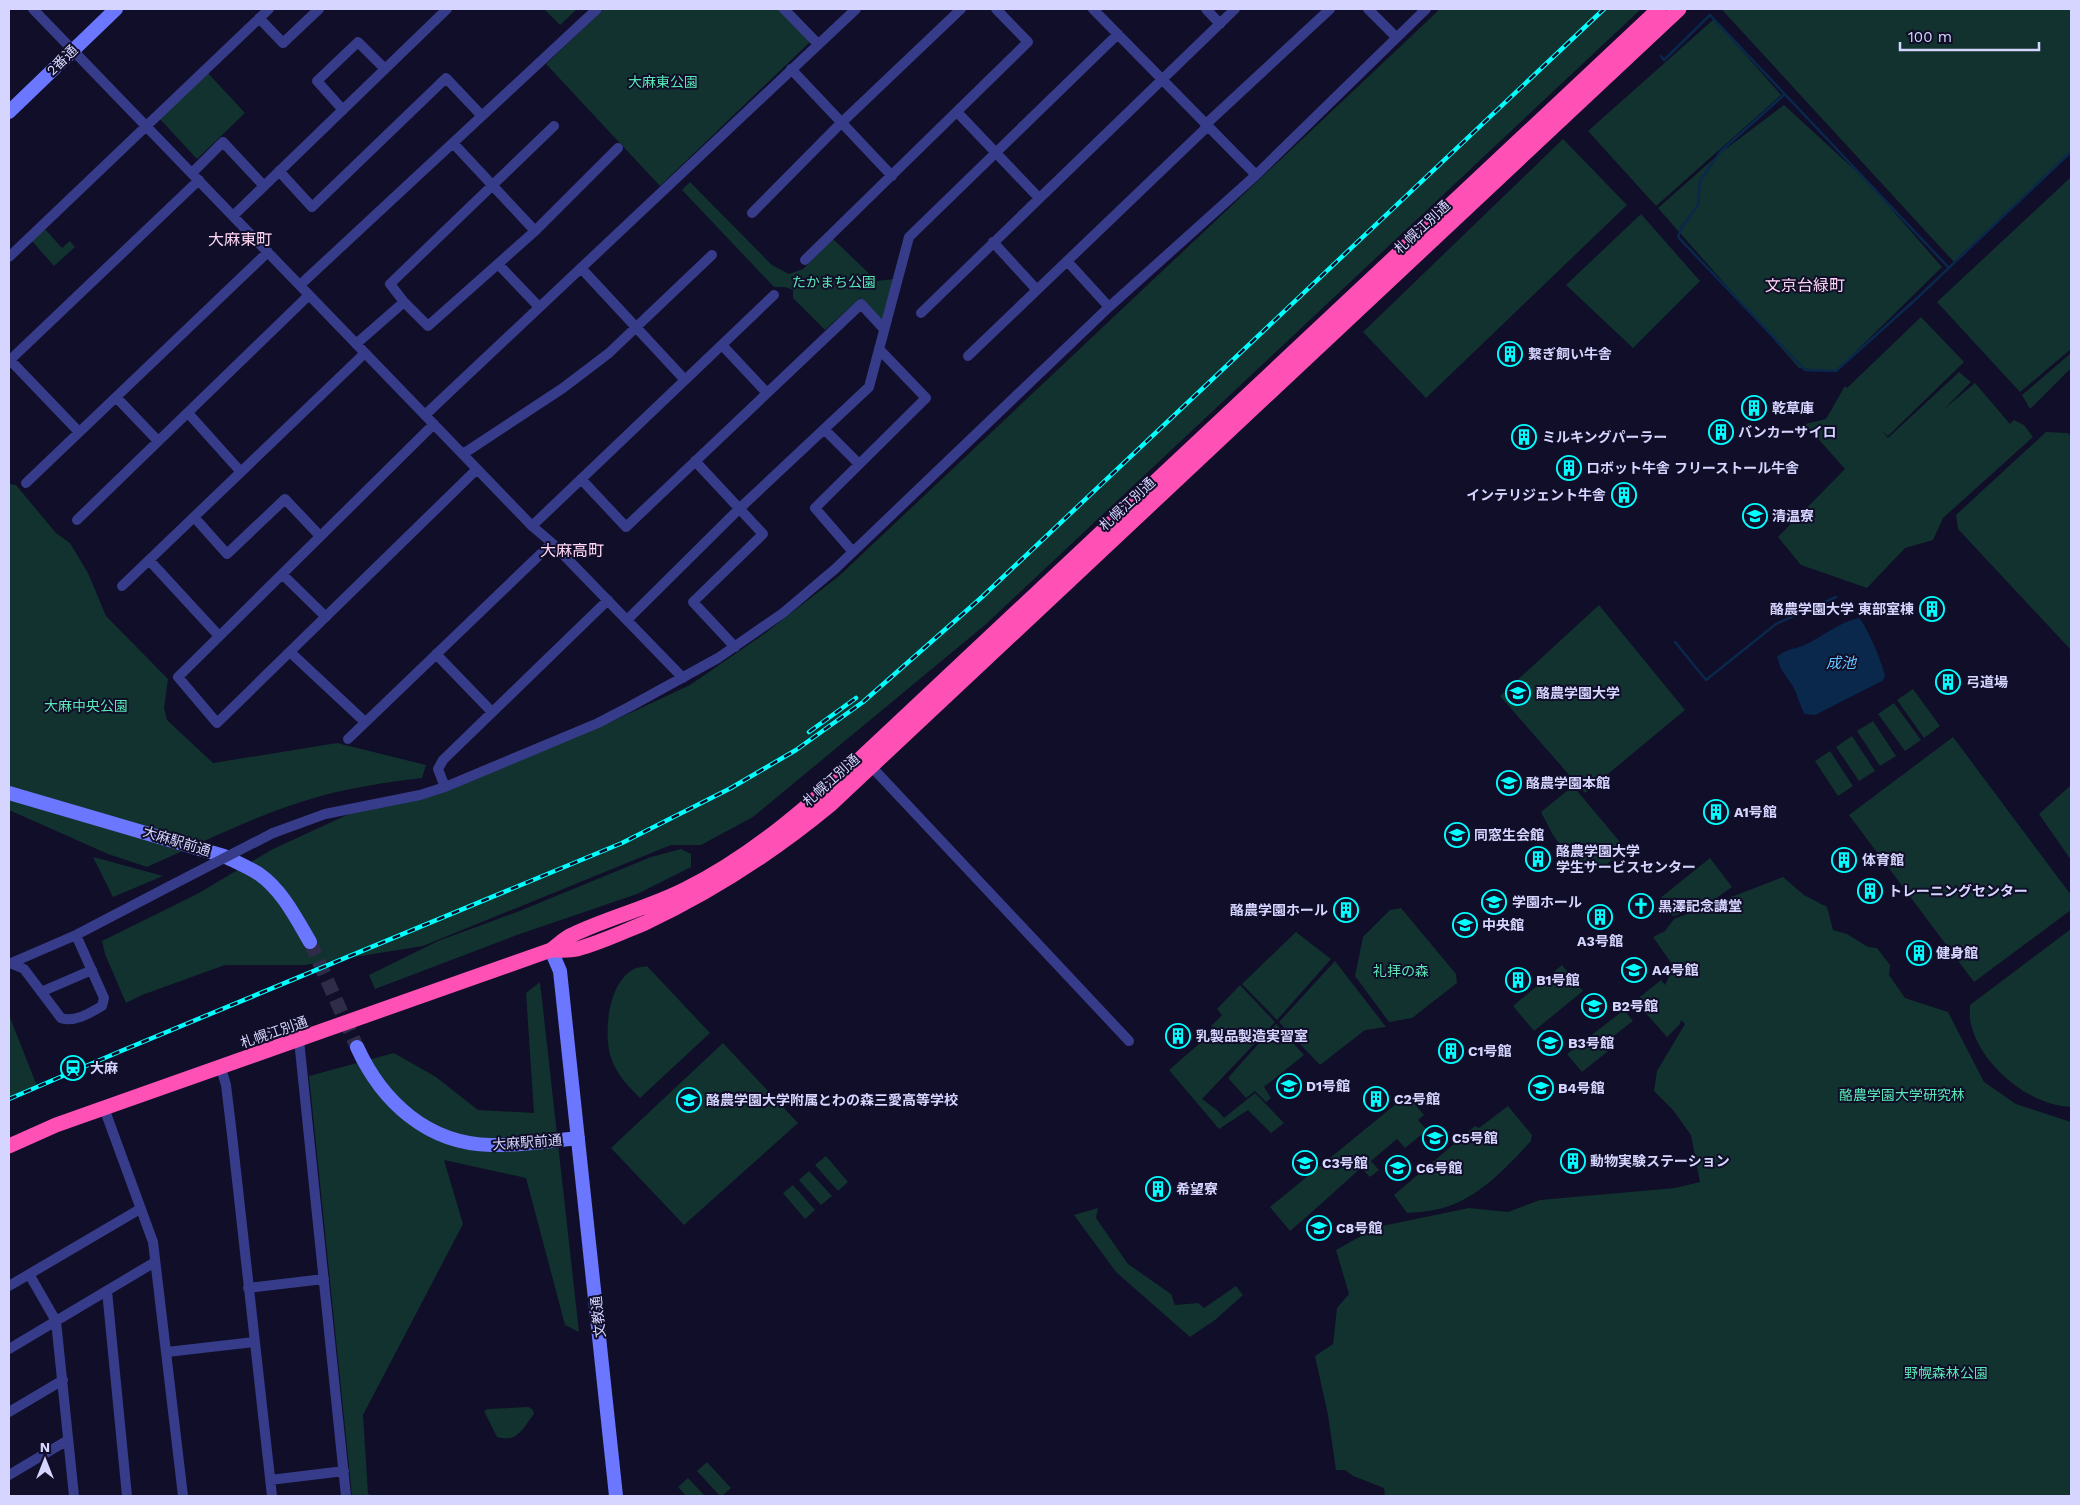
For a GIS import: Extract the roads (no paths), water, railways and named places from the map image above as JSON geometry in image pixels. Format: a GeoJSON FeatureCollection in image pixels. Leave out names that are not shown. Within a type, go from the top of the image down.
{"type":"FeatureCollection","features":[{"type":"Feature","properties":{"kind":"highway","name":"札幌江別通"},"geometry":{"type":"LineString","coordinates":[[867,762],[1659,9]]}},
{"type":"Feature","properties":{"kind":"highway","name":"札幌江別通"},"geometry":{"type":"LineString","coordinates":[[9,1146],[56,1125],[551,950],[571,935],[656,903],[687,889],[727,865],[788,822],[867,762],[1678,9]]}},
{"type":"Feature","properties":{"kind":"street"},"geometry":{"type":"LineString","coordinates":[[33,9],[532,526],[552,543],[683,678]]}},
{"type":"Feature","properties":{"kind":"street","name":"2番通"},"geometry":{"type":"LineString","coordinates":[[9,112],[116,9]]}},
{"type":"Feature","properties":{"kind":"street"},"geometry":{"type":"LineString","coordinates":[[9,257],[269,9]]}},
{"type":"Feature","properties":{"kind":"street"},"geometry":{"type":"LineString","coordinates":[[259,18],[283,43],[318,9]]}},
{"type":"Feature","properties":{"kind":"street"},"geometry":{"type":"LineString","coordinates":[[233,216],[447,9]]}},
{"type":"Feature","properties":{"kind":"street"},"geometry":{"type":"LineString","coordinates":[[300,285],[597,9]]}},
{"type":"Feature","properties":{"kind":"street"},"geometry":{"type":"LineString","coordinates":[[784,9],[818,44]]}},
{"type":"Feature","properties":{"kind":"street"},"geometry":{"type":"LineString","coordinates":[[425,415],[856,9]]}},
{"type":"Feature","properties":{"kind":"street"},"geometry":{"type":"LineString","coordinates":[[752,213],[841,123],[961,9]]}},
{"type":"Feature","properties":{"kind":"street"},"geometry":{"type":"LineString","coordinates":[[805,260],[1028,42],[996,9]]}},
{"type":"Feature","properties":{"kind":"street"},"geometry":{"type":"LineString","coordinates":[[1093,9],[1256,175]]}},
{"type":"Feature","properties":{"kind":"street"},"geometry":{"type":"LineString","coordinates":[[1206,9],[1220,24]]}},
{"type":"Feature","properties":{"kind":"street"},"geometry":{"type":"LineString","coordinates":[[921,313],[1235,9]]}},
{"type":"Feature","properties":{"kind":"street"},"geometry":{"type":"LineString","coordinates":[[968,356],[1330,9]]}},
{"type":"Feature","properties":{"kind":"street"},"geometry":{"type":"LineString","coordinates":[[1368,9],[1396,37]]}},
{"type":"Feature","properties":{"kind":"street"},"geometry":{"type":"LineString","coordinates":[[9,964],[76,935],[273,833],[325,814],[420,795],[445,787],[598,723],[683,678],[736,646],[783,613],[853,552],[1109,307],[1256,175],[1426,9]]}},
{"type":"Feature","properties":{"kind":"street"},"geometry":{"type":"LineString","coordinates":[[627,620],[739,509],[868,387],[909,237],[1118,34]]}},
{"type":"Feature","properties":{"kind":"street"},"geometry":{"type":"LineString","coordinates":[[343,110],[317,81],[358,42],[384,69]]}},
{"type":"Feature","properties":{"kind":"street"},"geometry":{"type":"LineString","coordinates":[[791,69],[892,176]]}},
{"type":"Feature","properties":{"kind":"street"},"geometry":{"type":"LineString","coordinates":[[279,171],[312,207],[446,78],[482,116]]}},
{"type":"Feature","properties":{"kind":"street"},"geometry":{"type":"LineString","coordinates":[[957,112],[1039,198]]}},
{"type":"Feature","properties":{"kind":"street"},"geometry":{"type":"LineString","coordinates":[[554,126],[390,284],[404,302],[428,326],[535,231],[618,148]]}},
{"type":"Feature","properties":{"kind":"street"},"geometry":{"type":"LineString","coordinates":[[79,432],[10,360],[195,177],[223,142],[264,186]]}},
{"type":"Feature","properties":{"kind":"street"},"geometry":{"type":"LineString","coordinates":[[453,143],[535,231]]}},
{"type":"Feature","properties":{"kind":"street"},"geometry":{"type":"LineString","coordinates":[[994,242],[1037,290]]}},
{"type":"Feature","properties":{"kind":"street"},"geometry":{"type":"LineString","coordinates":[[26,483],[268,252]]}},
{"type":"Feature","properties":{"kind":"street"},"geometry":{"type":"LineString","coordinates":[[463,454],[563,388],[610,353],[712,255]]}},
{"type":"Feature","properties":{"kind":"street"},"geometry":{"type":"LineString","coordinates":[[1067,261],[1109,307]]}},
{"type":"Feature","properties":{"kind":"street"},"geometry":{"type":"LineString","coordinates":[[498,264],[539,308]]}},
{"type":"Feature","properties":{"kind":"street"},"geometry":{"type":"LineString","coordinates":[[581,268],[685,380]]}},
{"type":"Feature","properties":{"kind":"street"},"geometry":{"type":"LineString","coordinates":[[78,520],[309,295]]}},
{"type":"Feature","properties":{"kind":"street"},"geometry":{"type":"LineString","coordinates":[[532,526],[774,295]]}},
{"type":"Feature","properties":{"kind":"street"},"geometry":{"type":"LineString","coordinates":[[356,344],[404,302]]}},
{"type":"Feature","properties":{"kind":"street"},"geometry":{"type":"LineString","coordinates":[[581,479],[626,527],[861,304],[884,330]]}},
{"type":"Feature","properties":{"kind":"street"},"geometry":{"type":"LineString","coordinates":[[722,344],[767,393]]}},
{"type":"Feature","properties":{"kind":"street"},"geometry":{"type":"LineString","coordinates":[[853,552],[815,508],[926,398],[879,349]]}},
{"type":"Feature","properties":{"kind":"street"},"geometry":{"type":"LineString","coordinates":[[122,586],[365,353]]}},
{"type":"Feature","properties":{"kind":"street"},"geometry":{"type":"LineString","coordinates":[[116,397],[158,442]]}},
{"type":"Feature","properties":{"kind":"street"},"geometry":{"type":"LineString","coordinates":[[188,413],[241,472]]}},
{"type":"Feature","properties":{"kind":"street"},"geometry":{"type":"LineString","coordinates":[[434,424],[178,677],[218,723],[477,469]]}},
{"type":"Feature","properties":{"kind":"street"},"geometry":{"type":"LineString","coordinates":[[824,429],[859,464]]}},
{"type":"Feature","properties":{"kind":"street"},"geometry":{"type":"LineString","coordinates":[[695,462],[763,534],[693,602],[736,646]]}},
{"type":"Feature","properties":{"kind":"street"},"geometry":{"type":"LineString","coordinates":[[194,517],[227,554],[285,500],[320,536]]}},
{"type":"Feature","properties":{"kind":"street"},"geometry":{"type":"LineString","coordinates":[[348,739],[552,543]]}},
{"type":"Feature","properties":{"kind":"street"},"geometry":{"type":"LineString","coordinates":[[149,560],[219,636]]}},
{"type":"Feature","properties":{"kind":"street"},"geometry":{"type":"LineString","coordinates":[[282,574],[326,617]]}},
{"type":"Feature","properties":{"kind":"street"},"geometry":{"type":"LineString","coordinates":[[445,787],[438,766],[608,600]]}},
{"type":"Feature","properties":{"kind":"street"},"geometry":{"type":"LineString","coordinates":[[290,652],[365,722]]}},
{"type":"Feature","properties":{"kind":"street"},"geometry":{"type":"LineString","coordinates":[[436,654],[492,712]]}},
{"type":"Feature","properties":{"kind":"street"},"geometry":{"type":"LineString","coordinates":[[867,762],[1129,1041]]}},
{"type":"Feature","properties":{"kind":"street","name":"大麻駅前通"},"geometry":{"type":"LineString","coordinates":[[9,793],[188,844],[224,856],[252,869],[263,877],[292,910],[310,942]]}},
{"type":"Feature","properties":{"kind":"street"},"geometry":{"type":"LineString","coordinates":[[9,964],[24,969],[61,1018],[72,1020],[89,1013],[102,1006],[104,998],[76,935]]}},
{"type":"Feature","properties":{"kind":"street","name":"大麻駅前通"},"geometry":{"type":"LineString","coordinates":[[357,1047],[373,1078],[394,1102],[421,1124],[445,1136],[468,1143],[490,1146],[578,1138],[560,970],[551,950]]}},
{"type":"Feature","properties":{"kind":"street"},"geometry":{"type":"LineString","coordinates":[[41,992],[92,970]]}},
{"type":"Feature","properties":{"kind":"street"},"geometry":{"type":"LineString","coordinates":[[300,1040],[346,1496]]}},
{"type":"Feature","properties":{"kind":"street"},"geometry":{"type":"LineString","coordinates":[[221,1068],[226,1085],[232,1134],[272,1496]]}},
{"type":"Feature","properties":{"kind":"street"},"geometry":{"type":"LineString","coordinates":[[104,1108],[153,1242],[183,1496]]}},
{"type":"Feature","properties":{"kind":"street","name":"文教通"},"geometry":{"type":"LineString","coordinates":[[578,1138],[616,1496]]}},
{"type":"Feature","properties":{"kind":"street"},"geometry":{"type":"LineString","coordinates":[[9,1286],[140,1209]]}},
{"type":"Feature","properties":{"kind":"street"},"geometry":{"type":"LineString","coordinates":[[9,1349],[155,1262]]}},
{"type":"Feature","properties":{"kind":"street"},"geometry":{"type":"LineString","coordinates":[[29,1274],[56,1321],[74,1496]]}},
{"type":"Feature","properties":{"kind":"street"},"geometry":{"type":"LineString","coordinates":[[248,1288],[324,1279]]}},
{"type":"Feature","properties":{"kind":"street"},"geometry":{"type":"LineString","coordinates":[[107,1291],[127,1496]]}},
{"type":"Feature","properties":{"kind":"street"},"geometry":{"type":"LineString","coordinates":[[167,1352],[254,1342]]}},
{"type":"Feature","properties":{"kind":"street"},"geometry":{"type":"LineString","coordinates":[[9,1412],[63,1380]]}},
{"type":"Feature","properties":{"kind":"street"},"geometry":{"type":"LineString","coordinates":[[9,1475],[68,1440]]}},
{"type":"Feature","properties":{"kind":"street"},"geometry":{"type":"LineString","coordinates":[[270,1480],[344,1471]]}},
{"type":"Feature","properties":{"kind":"water","name":"成池"},"geometry":{"type":"Polygon","coordinates":[[[1859,618],[1866,628],[1882,664],[1885,677],[1882,681],[1815,715],[1804,714],[1794,688],[1781,669],[1777,657],[1786,651],[1809,643],[1844,623],[1859,618]]]}},
{"type":"Feature","properties":{"kind":"waterway"},"geometry":{"type":"LineString","coordinates":[[1661,56],[1664,60],[1710,15],[1949,268]]}},
{"type":"Feature","properties":{"kind":"waterway"},"geometry":{"type":"LineString","coordinates":[[1785,94],[1721,151],[1700,181],[1698,205],[1682,227],[1678,237],[1805,370],[1836,371],[1915,300],[2071,152]]}},
{"type":"Feature","properties":{"kind":"waterway"},"geometry":{"type":"LineString","coordinates":[[1675,642],[1706,680],[1776,624],[1836,597]]}},
{"type":"Feature","properties":{"kind":"tunnel"},"geometry":{"type":"LineString","coordinates":[[310,942],[357,1047]]}},
{"type":"Feature","properties":{"kind":"railway"},"geometry":{"type":"LineString","coordinates":[[9,1099],[622,843],[731,788],[796,750],[863,702],[982,597],[1604,9]]}},
{"type":"Feature","properties":{"kind":"railway"},"geometry":{"type":"LineString","coordinates":[[809,732],[856,698]]}},
{"type":"Feature","properties":{"kind":"place","name":"繋ぎ飼い牛舎"},"geometry":{"type":"Point","coordinates":[1510,354]}},
{"type":"Feature","properties":{"kind":"place","name":"乾草庫"},"geometry":{"type":"Point","coordinates":[1754,408]}},
{"type":"Feature","properties":{"kind":"place","name":"バンカーサイロ"},"geometry":{"type":"Point","coordinates":[1721,432]}},
{"type":"Feature","properties":{"kind":"place","name":"ミルキングパーラー"},"geometry":{"type":"Point","coordinates":[1524,437]}},
{"type":"Feature","properties":{"kind":"place","name":"ロボット牛舎 フリーストール牛舎"},"geometry":{"type":"Point","coordinates":[1569,468]}},
{"type":"Feature","properties":{"kind":"place","name":"インテリジェント牛舎"},"geometry":{"type":"Point","coordinates":[1624,495]}},
{"type":"Feature","properties":{"kind":"place","name":"清温寮"},"geometry":{"type":"Point","coordinates":[1755,516]}},
{"type":"Feature","properties":{"kind":"place","name":"酪農学園大学 東部室棟"},"geometry":{"type":"Point","coordinates":[1932,609]}},
{"type":"Feature","properties":{"kind":"place","name":"弓道場"},"geometry":{"type":"Point","coordinates":[1948,682]}},
{"type":"Feature","properties":{"kind":"place","name":"酪農学園大学"},"geometry":{"type":"Point","coordinates":[1518,693]}},
{"type":"Feature","properties":{"kind":"place","name":"酪農学園本館"},"geometry":{"type":"Point","coordinates":[1509,783]}},
{"type":"Feature","properties":{"kind":"place","name":"A1号館"},"geometry":{"type":"Point","coordinates":[1716,812]}},
{"type":"Feature","properties":{"kind":"place","name":"同窓生会館"},"geometry":{"type":"Point","coordinates":[1457,835]}},
{"type":"Feature","properties":{"kind":"place","name":"酪農学園大学 学生サービスセンター"},"geometry":{"type":"Point","coordinates":[1538,859]}},
{"type":"Feature","properties":{"kind":"place","name":"体育館"},"geometry":{"type":"Point","coordinates":[1844,860]}},
{"type":"Feature","properties":{"kind":"place","name":"トレーニングセンター"},"geometry":{"type":"Point","coordinates":[1870,891]}},
{"type":"Feature","properties":{"kind":"place","name":"学園ホール"},"geometry":{"type":"Point","coordinates":[1494,902]}},
{"type":"Feature","properties":{"kind":"place","name":"黒澤記念講堂"},"geometry":{"type":"Point","coordinates":[1641,906]}},
{"type":"Feature","properties":{"kind":"place","name":"酪農学園ホール"},"geometry":{"type":"Point","coordinates":[1346,910]}},
{"type":"Feature","properties":{"kind":"place","name":"A3号館"},"geometry":{"type":"Point","coordinates":[1600,917]}},
{"type":"Feature","properties":{"kind":"place","name":"中央館"},"geometry":{"type":"Point","coordinates":[1465,925]}},
{"type":"Feature","properties":{"kind":"place","name":"健身館"},"geometry":{"type":"Point","coordinates":[1919,953]}},
{"type":"Feature","properties":{"kind":"place","name":"A4号館"},"geometry":{"type":"Point","coordinates":[1634,970]}},
{"type":"Feature","properties":{"kind":"place","name":"B1号館"},"geometry":{"type":"Point","coordinates":[1518,980]}},
{"type":"Feature","properties":{"kind":"place","name":"B2号館"},"geometry":{"type":"Point","coordinates":[1594,1006]}},
{"type":"Feature","properties":{"kind":"place","name":"乳製品製造実習室"},"geometry":{"type":"Point","coordinates":[1178,1036]}},
{"type":"Feature","properties":{"kind":"place","name":"B3号館"},"geometry":{"type":"Point","coordinates":[1550,1043]}},
{"type":"Feature","properties":{"kind":"place","name":"C1号館"},"geometry":{"type":"Point","coordinates":[1451,1051]}},
{"type":"Feature","properties":{"kind":"place","name":"大麻"},"geometry":{"type":"Point","coordinates":[73,1068]}},
{"type":"Feature","properties":{"kind":"place","name":"D1号館"},"geometry":{"type":"Point","coordinates":[1289,1086]}},
{"type":"Feature","properties":{"kind":"place","name":"B4号館"},"geometry":{"type":"Point","coordinates":[1541,1088]}},
{"type":"Feature","properties":{"kind":"place","name":"C2号館"},"geometry":{"type":"Point","coordinates":[1376,1099]}},
{"type":"Feature","properties":{"kind":"place","name":"酪農学園大学附属とわの森三愛高等学校"},"geometry":{"type":"Point","coordinates":[689,1100]}},
{"type":"Feature","properties":{"kind":"place","name":"C5号館"},"geometry":{"type":"Point","coordinates":[1435,1138]}},
{"type":"Feature","properties":{"kind":"place","name":"動物実験ステーション"},"geometry":{"type":"Point","coordinates":[1573,1161]}},
{"type":"Feature","properties":{"kind":"place","name":"C3号館"},"geometry":{"type":"Point","coordinates":[1305,1163]}},
{"type":"Feature","properties":{"kind":"place","name":"C6号館"},"geometry":{"type":"Point","coordinates":[1398,1168]}},
{"type":"Feature","properties":{"kind":"place","name":"希望寮"},"geometry":{"type":"Point","coordinates":[1158,1189]}},
{"type":"Feature","properties":{"kind":"place","name":"C8号館"},"geometry":{"type":"Point","coordinates":[1319,1228]}},
{"type":"Feature","properties":{"kind":"district","name":"大麻東町"},"geometry":{"type":"Point","coordinates":[240,239]}},
{"type":"Feature","properties":{"kind":"district","name":"文京台緑町"},"geometry":{"type":"Point","coordinates":[1805,285]}},
{"type":"Feature","properties":{"kind":"district","name":"大麻高町"},"geometry":{"type":"Point","coordinates":[572,550]}},
{"type":"Feature","properties":{"kind":"park label","name":"大麻東公園"},"geometry":{"type":"Point","coordinates":[663,82]}},
{"type":"Feature","properties":{"kind":"park label","name":"たかまち公園"},"geometry":{"type":"Point","coordinates":[834,282]}},
{"type":"Feature","properties":{"kind":"park label","name":"大麻中央公園"},"geometry":{"type":"Point","coordinates":[86,706]}},
{"type":"Feature","properties":{"kind":"park label","name":"礼拝の森"},"geometry":{"type":"Point","coordinates":[1401,971]}},
{"type":"Feature","properties":{"kind":"park label","name":"酪農学園大学研究林"},"geometry":{"type":"Point","coordinates":[1902,1095]}},
{"type":"Feature","properties":{"kind":"park label","name":"野幌森林公園"},"geometry":{"type":"Point","coordinates":[1946,1373]}}]}
